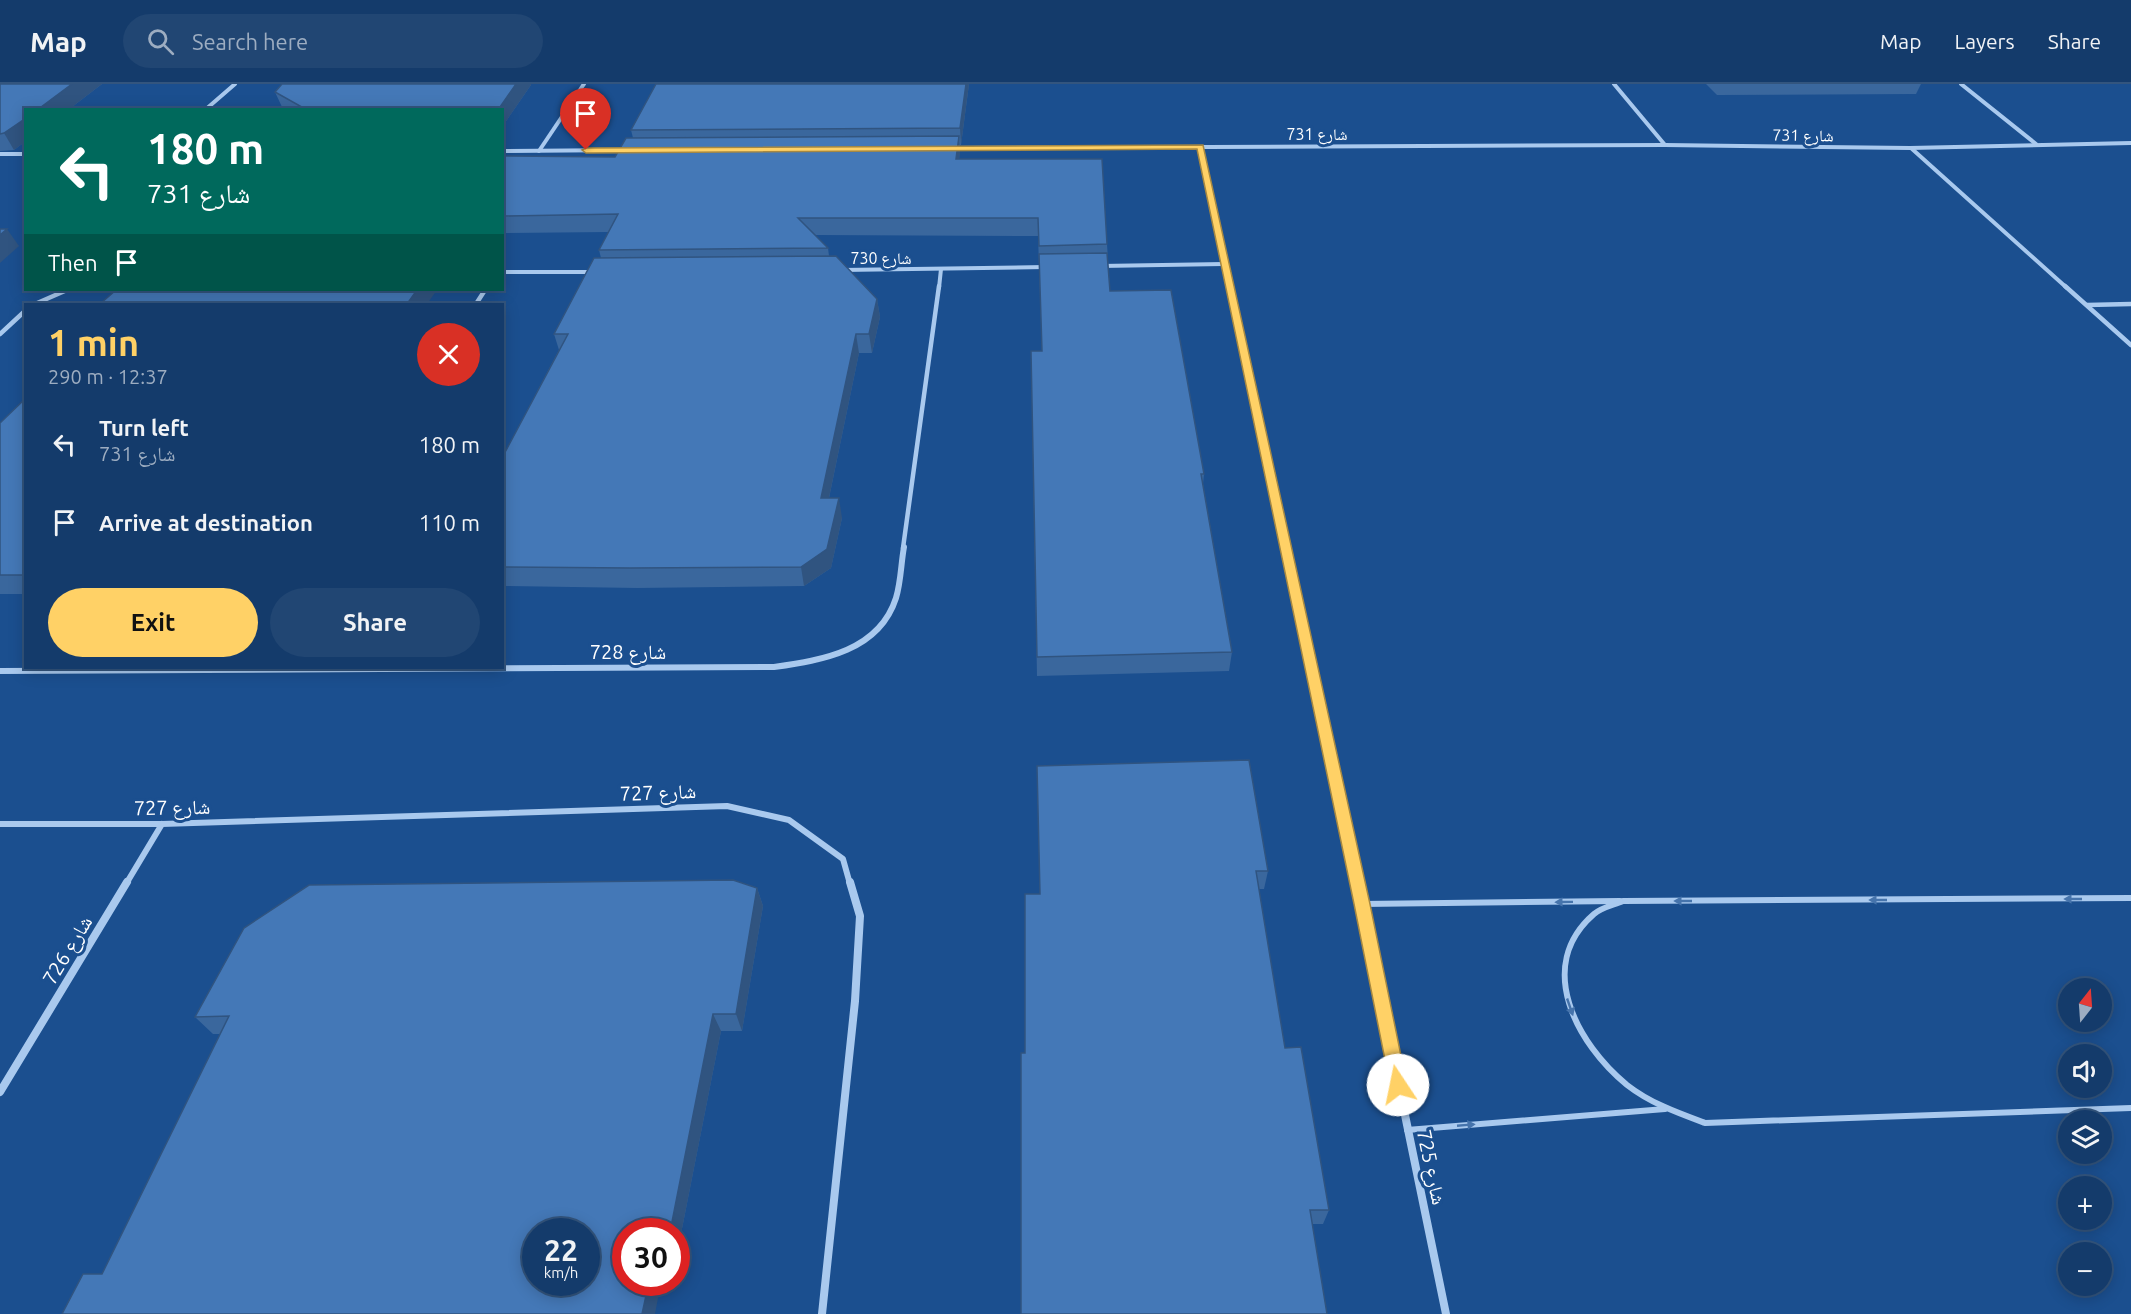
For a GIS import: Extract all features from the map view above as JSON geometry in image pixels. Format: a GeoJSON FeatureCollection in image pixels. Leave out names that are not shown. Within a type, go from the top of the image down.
{"type":"FeatureCollection","features":[{"type":"Feature","properties":{"kind":"street"},"geometry":{"type":"LineString","coordinates":[[208,108],[235,84]]}},
{"type":"Feature","properties":{"kind":"street"},"geometry":{"type":"LineString","coordinates":[[539,151],[584,84]]}},
{"type":"Feature","properties":{"kind":"street"},"geometry":{"type":"LineString","coordinates":[[1614,84],[1665,145]]}},
{"type":"Feature","properties":{"kind":"street"},"geometry":{"type":"LineString","coordinates":[[1961,84],[2036,144]]}},
{"type":"Feature","properties":{"kind":"street","name":"شارع 731"},"geometry":{"type":"LineString","coordinates":[[952,148],[1665,145],[1910,148],[2131,143]]}},
{"type":"Feature","properties":{"kind":"street","name":"شارع 725"},"geometry":{"type":"LineString","coordinates":[[1201,147],[1224,264],[1362,904],[1446,1314]]}},
{"type":"Feature","properties":{"kind":"street"},"geometry":{"type":"LineString","coordinates":[[1910,148],[2131,345]]}},
{"type":"Feature","properties":{"kind":"street"},"geometry":{"type":"LineString","coordinates":[[504,151],[634,150]]}},
{"type":"Feature","properties":{"kind":"street"},"geometry":{"type":"LineString","coordinates":[[0,154],[24,154]]}},
{"type":"Feature","properties":{"kind":"street"},"geometry":{"type":"LineString","coordinates":[[1094,266],[1224,264]]}},
{"type":"Feature","properties":{"kind":"street","name":"شارع 730"},"geometry":{"type":"LineString","coordinates":[[834,270],[1047,267]]}},
{"type":"Feature","properties":{"kind":"street","name":"شارع 728"},"geometry":{"type":"LineString","coordinates":[[504,668],[774,668],[818,661],[861,645],[886,621],[897,596],[941,269]]}},
{"type":"Feature","properties":{"kind":"street"},"geometry":{"type":"LineString","coordinates":[[504,272],[597,272]]}},
{"type":"Feature","properties":{"kind":"street"},"geometry":{"type":"LineString","coordinates":[[37,303],[65,291]]}},
{"type":"Feature","properties":{"kind":"street"},"geometry":{"type":"LineString","coordinates":[[2086,304],[2131,304]]}},
{"type":"Feature","properties":{"kind":"street"},"geometry":{"type":"LineString","coordinates":[[0,334],[24,312]]}},
{"type":"Feature","properties":{"kind":"street","name":"شارع 728"},"geometry":{"type":"LineString","coordinates":[[0,671],[167,669]]}},
{"type":"Feature","properties":{"kind":"street","name":"شارع 727"},"geometry":{"type":"LineString","coordinates":[[0,824],[162,824],[727,806],[789,820],[843,859],[860,916],[855,1001],[822,1314]]}},
{"type":"Feature","properties":{"kind":"street","name":"شارع 726"},"geometry":{"type":"LineString","coordinates":[[0,1092],[162,824]]}},
{"type":"Feature","properties":{"kind":"lane"},"geometry":{"type":"LineString","coordinates":[[1362,904],[2131,898]]}},
{"type":"Feature","properties":{"kind":"lane"},"geometry":{"type":"LineString","coordinates":[[1623,901],[1595,913],[1576,933],[1565,958],[1564,989],[1575,1022],[1597,1055],[1628,1086],[1666,1109],[1705,1123],[2131,1108]]}},
{"type":"Feature","properties":{"kind":"lane"},"geometry":{"type":"LineString","coordinates":[[1407,1130],[1666,1109]]}},
{"type":"Feature","properties":{"kind":"building"},"geometry":{"type":"Polygon","coordinates":[[[0,84],[72,84],[40,108],[24,108],[24,119],[0,134],[0,84]]]}},
{"type":"Feature","properties":{"kind":"building"},"geometry":{"type":"Polygon","coordinates":[[[282,84],[516,84],[499,108],[303,108],[275,92],[282,84]]]}},
{"type":"Feature","properties":{"kind":"building"},"geometry":{"type":"Polygon","coordinates":[[[656,84],[966,84],[960,128],[631,130],[656,84]]]}},
{"type":"Feature","properties":{"kind":"building"},"geometry":{"type":"Polygon","coordinates":[[[959,136],[956,159],[1102,159],[1107,244],[1039,246],[1038,218],[798,218],[828,248],[599,250],[618,214],[504,216],[504,156],[615,157],[626,138],[959,136]]]}},
{"type":"Feature","properties":{"kind":"building"},"geometry":{"type":"Polygon","coordinates":[[[1107,253],[1110,291],[1171,290],[1204,474],[1201,474],[1232,652],[1037,657],[1031,351],[1042,351],[1039,254],[1107,253]]]}},
{"type":"Feature","properties":{"kind":"building"},"geometry":{"type":"Polygon","coordinates":[[[836,256],[877,299],[869,334],[856,334],[821,498],[839,498],[827,549],[801,567],[504,567],[504,454],[568,334],[554,334],[594,258],[836,256]]]}},
{"type":"Feature","properties":{"kind":"building"},"geometry":{"type":"Polygon","coordinates":[[[115,291],[416,291],[408,303],[101,303],[115,291]]]}},
{"type":"Feature","properties":{"kind":"building"},"geometry":{"type":"Polygon","coordinates":[[[24,400],[24,575],[0,575],[0,423],[24,400]]]}},
{"type":"Feature","properties":{"kind":"building"},"geometry":{"type":"Polygon","coordinates":[[[1249,760],[1268,871],[1256,871],[1285,1048],[1301,1047],[1329,1210],[1310,1210],[1327,1314],[1021,1314],[1021,1053],[1025,1053],[1025,894],[1040,894],[1037,766],[1249,760]]]}},
{"type":"Feature","properties":{"kind":"building"},"geometry":{"type":"Polygon","coordinates":[[[733,880],[757,888],[736,1014],[713,1014],[673,1218],[612,1218],[612,1296],[646,1296],[642,1314],[62,1314],[83,1274],[102,1274],[229,1016],[195,1017],[244,928],[309,885],[733,880]]]}},
{"type":"Feature","properties":{"kind":"route"},"geometry":{"type":"LineString","coordinates":[[586,150],[1201,147],[1224,264],[1362,904],[1398,1085]]}}]}
